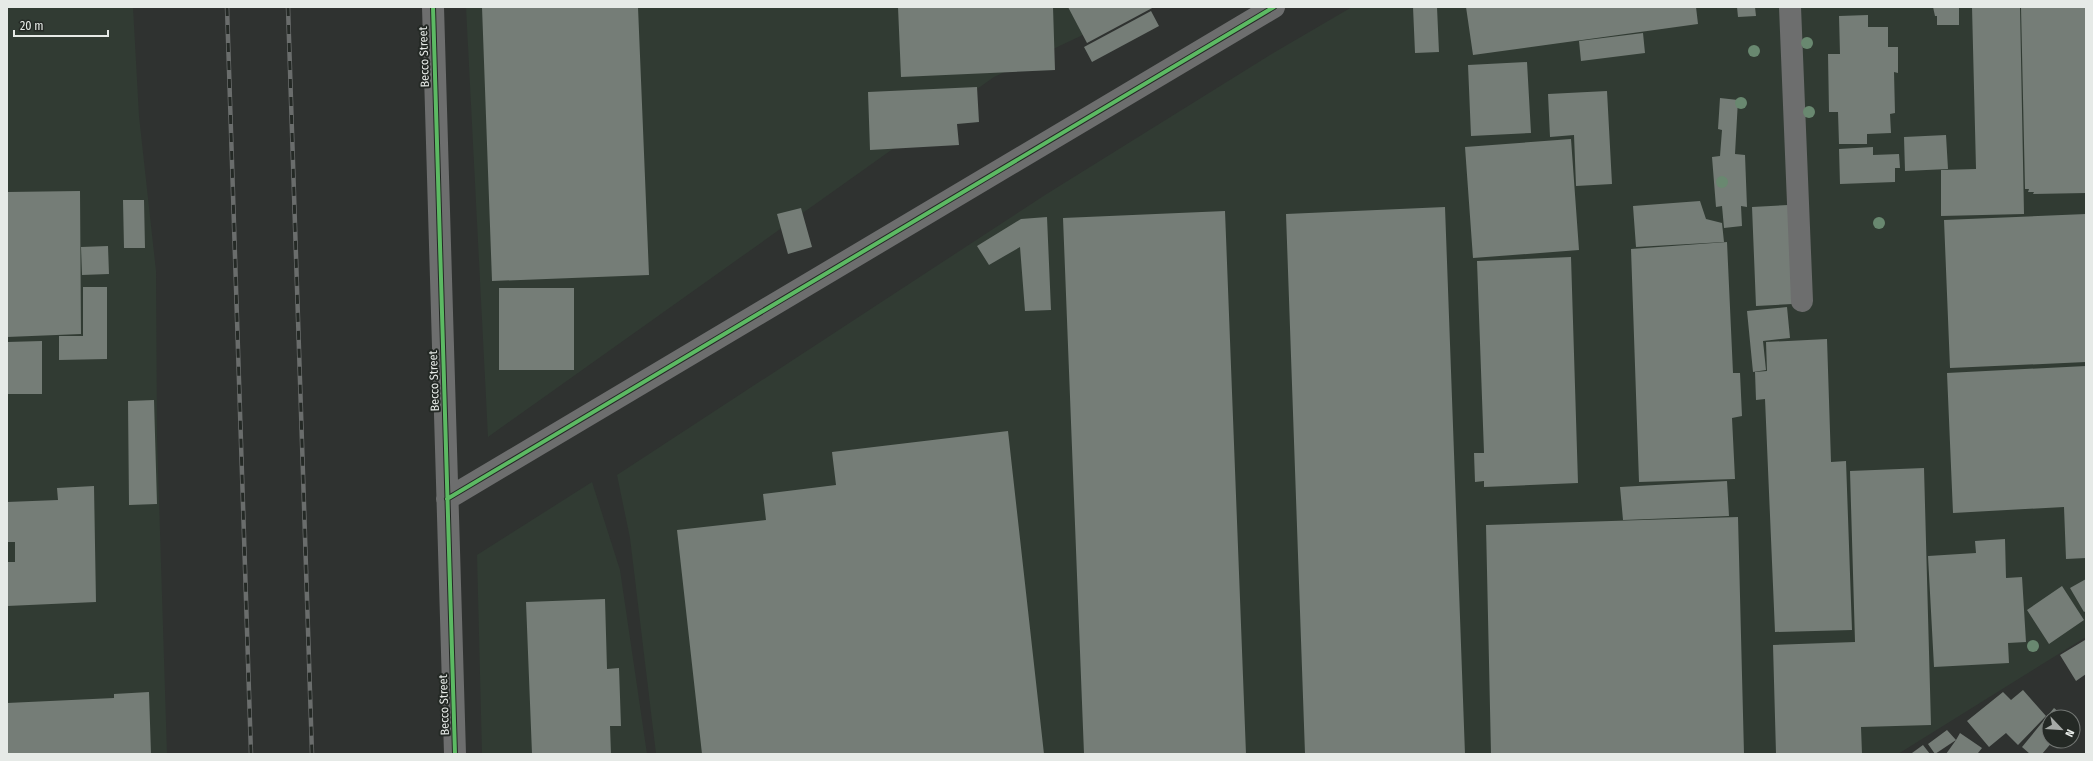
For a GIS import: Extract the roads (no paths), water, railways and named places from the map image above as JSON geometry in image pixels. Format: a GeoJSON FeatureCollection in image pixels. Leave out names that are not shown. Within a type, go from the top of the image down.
{"type":"FeatureCollection","features":[{"type":"Feature","properties":{"kind":"street","name":"Becco Street"},"geometry":{"type":"LineString","coordinates":[[433,7],[455,754]]}},
{"type":"Feature","properties":{"kind":"street"},"geometry":{"type":"LineString","coordinates":[[447,499],[1274,7]]}},
{"type":"Feature","properties":{"kind":"street"},"geometry":{"type":"LineString","coordinates":[[1790,7],[1802,301]]}},
{"type":"Feature","properties":{"kind":"railway"},"geometry":{"type":"LineString","coordinates":[[227,7],[251,754]]}},
{"type":"Feature","properties":{"kind":"railway"},"geometry":{"type":"LineString","coordinates":[[288,7],[312,754]]}}]}
